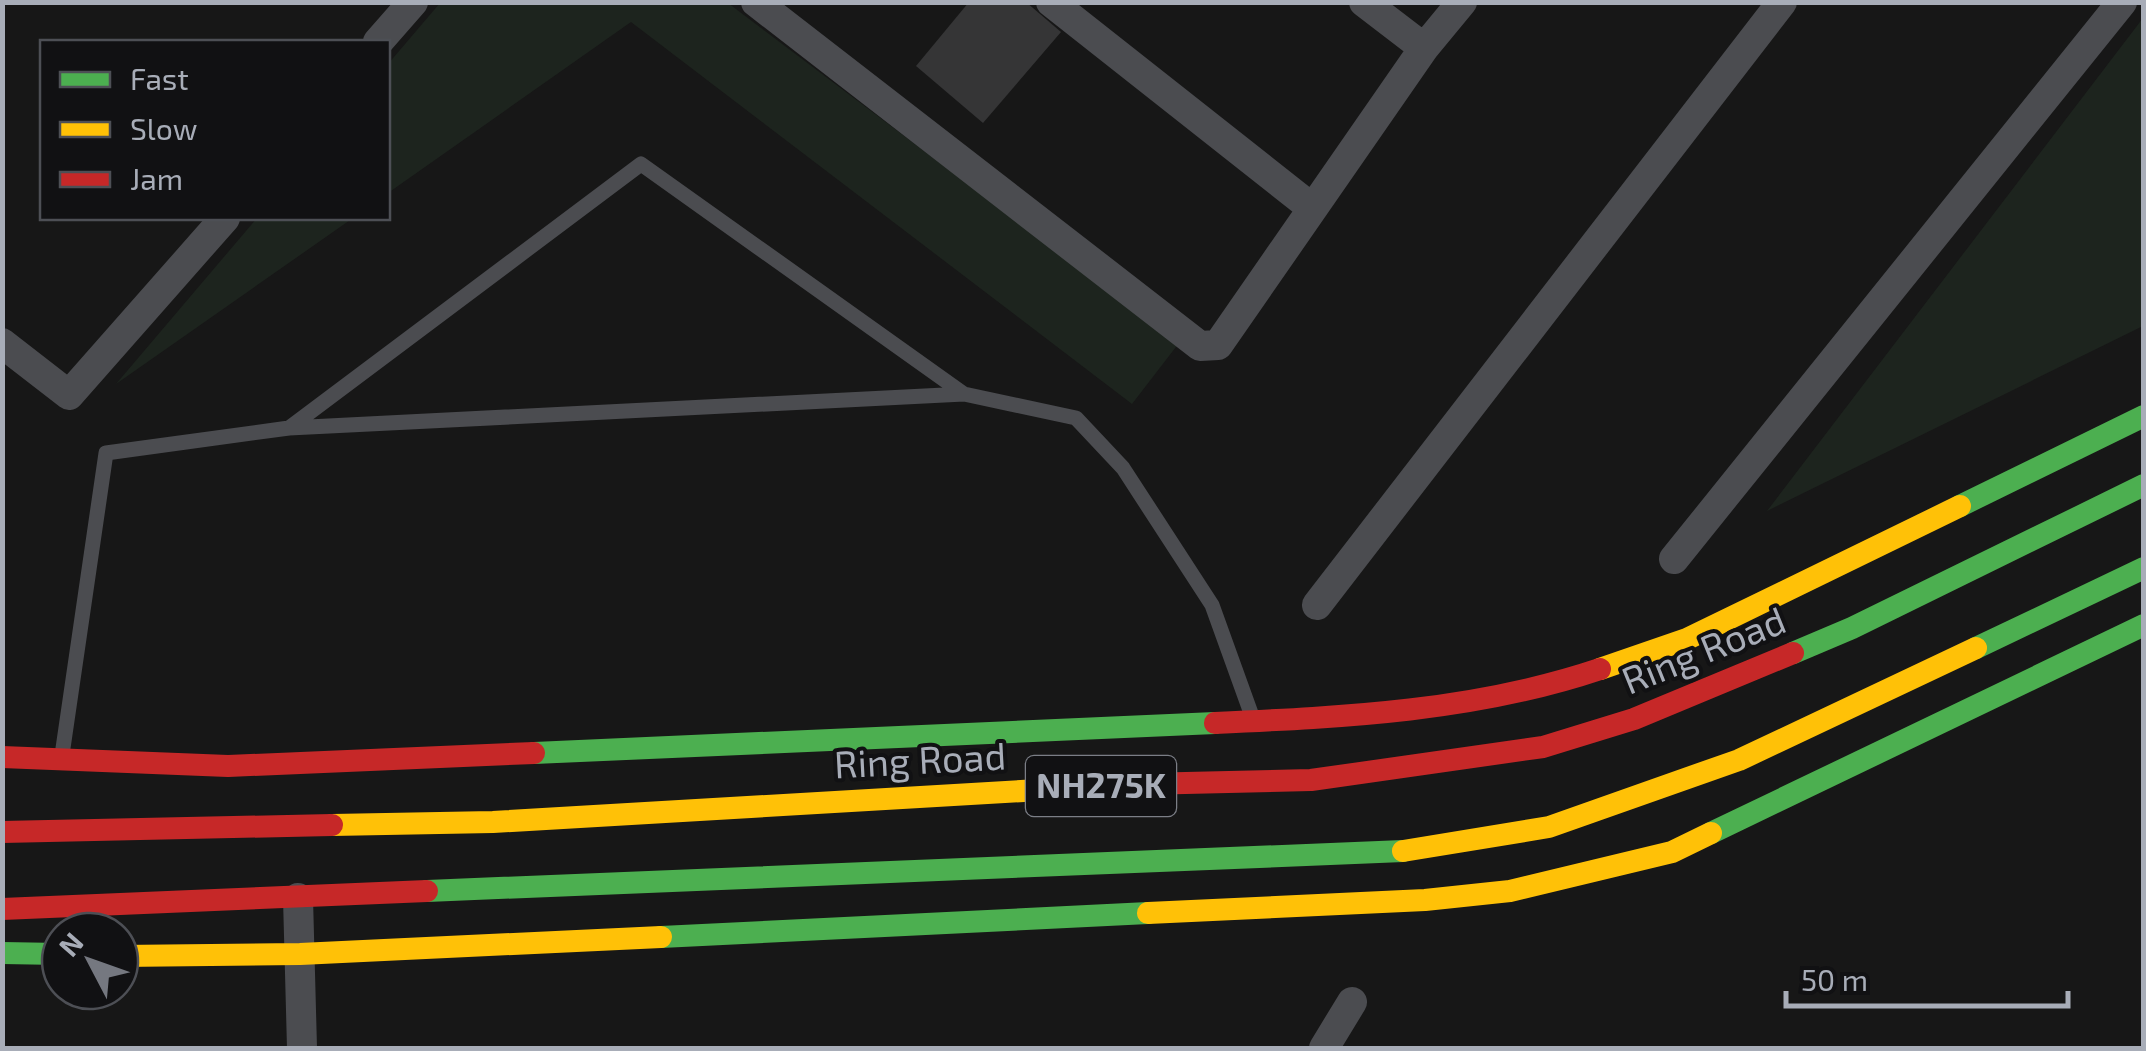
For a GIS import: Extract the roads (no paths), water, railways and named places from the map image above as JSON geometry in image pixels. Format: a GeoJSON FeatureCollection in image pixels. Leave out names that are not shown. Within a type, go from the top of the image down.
{"type":"FeatureCollection","features":[{"type":"Feature","properties":{"kind":"main road"},"geometry":{"type":"LineString","coordinates":[[2,757],[228,766],[1254,722],[1457,706],[1543,688],[1687,640],[2144,416]]}},
{"type":"Feature","properties":{"kind":"main road","name":"Ring Road"},"geometry":{"type":"LineString","coordinates":[[2,832],[493,822],[1114,785],[1312,780],[1543,747],[1634,719],[1852,628],[2144,485]]}},
{"type":"Feature","properties":{"kind":"main road","name":"NH275K"},"geometry":{"type":"LineString","coordinates":[[2,909],[1406,851],[1548,827],[1739,760],[2144,568]]}},
{"type":"Feature","properties":{"kind":"main road"},"geometry":{"type":"LineString","coordinates":[[140,956],[300,954],[1426,900],[1510,890],[1672,852],[2144,626]]}},
{"type":"Feature","properties":{"kind":"main road"},"geometry":{"type":"LineString","coordinates":[[2,953],[40,954]]}},
{"type":"Feature","properties":{"kind":"street"},"geometry":{"type":"LineString","coordinates":[[380,40],[413,2]]}},
{"type":"Feature","properties":{"kind":"street"},"geometry":{"type":"LineString","coordinates":[[756,2],[1200,346],[1218,345],[1424,48],[1462,2]]}},
{"type":"Feature","properties":{"kind":"street"},"geometry":{"type":"LineString","coordinates":[[1051,2],[1312,208]]}},
{"type":"Feature","properties":{"kind":"street"},"geometry":{"type":"LineString","coordinates":[[1364,2],[1424,48]]}},
{"type":"Feature","properties":{"kind":"street"},"geometry":{"type":"LineString","coordinates":[[1316,605],[1782,2]]}},
{"type":"Feature","properties":{"kind":"street"},"geometry":{"type":"LineString","coordinates":[[1674,559],[2122,2]]}},
{"type":"Feature","properties":{"kind":"street"},"geometry":{"type":"LineString","coordinates":[[2,343],[70,395],[222,220]]}},
{"type":"Feature","properties":{"kind":"street"},"geometry":{"type":"LineString","coordinates":[[298,898],[302,1048]]}},
{"type":"Feature","properties":{"kind":"street"},"geometry":{"type":"LineString","coordinates":[[1324,1048],[1352,1002]]}},
{"type":"Feature","properties":{"kind":"lane"},"geometry":{"type":"LineString","coordinates":[[289,428],[641,164],[964,394]]}},
{"type":"Feature","properties":{"kind":"lane"},"geometry":{"type":"LineString","coordinates":[[62,759],[106,454],[289,428],[964,394],[1076,418],[1123,468],[1212,606],[1254,722]]}}]}
